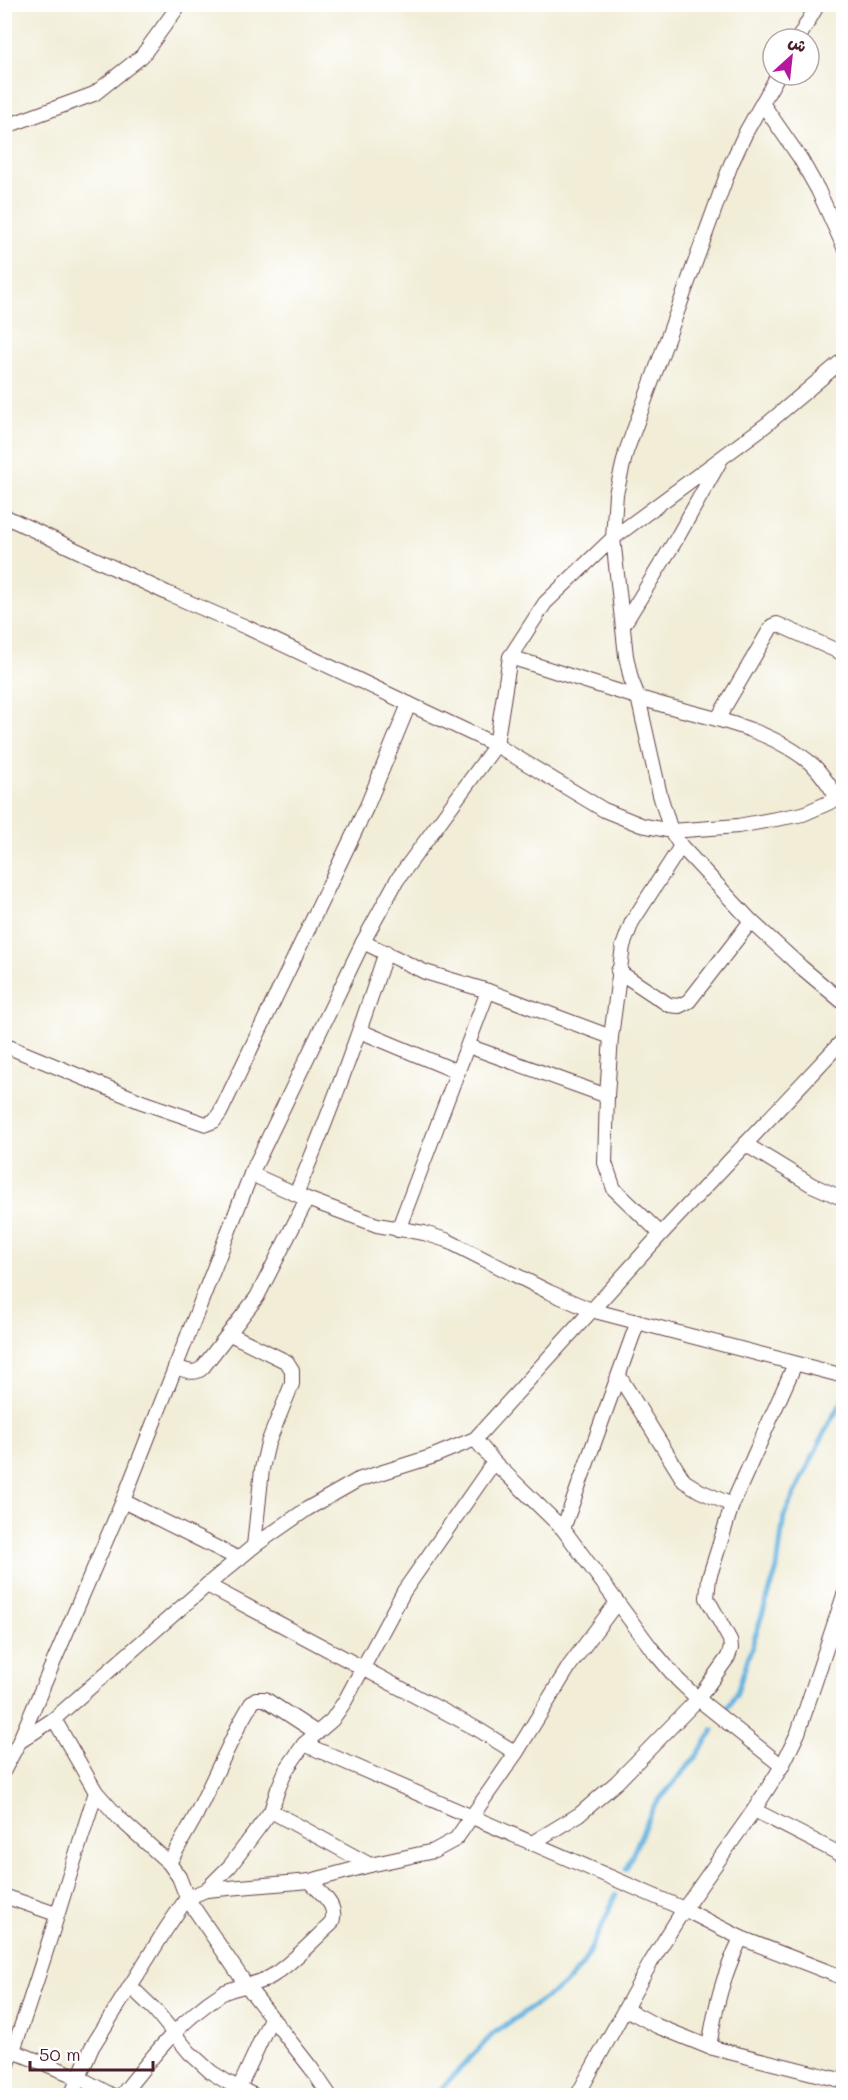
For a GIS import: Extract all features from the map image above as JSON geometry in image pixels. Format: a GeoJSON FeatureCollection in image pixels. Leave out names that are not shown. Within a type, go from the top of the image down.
{"type":"FeatureCollection","features":[{"type":"Feature","properties":{"kind":"street"},"geometry":{"type":"LineString","coordinates":[[4,127],[94,94],[142,56],[180,4]]}},
{"type":"Feature","properties":{"kind":"street"},"geometry":{"type":"LineString","coordinates":[[805,27],[818,4]]}},
{"type":"Feature","properties":{"kind":"street"},"geometry":{"type":"LineString","coordinates":[[771,87],[731,164],[626,452],[616,494],[613,538],[631,679],[638,697],[670,831],[681,846],[752,921],[843,1003]]}},
{"type":"Feature","properties":{"kind":"street"},"geometry":{"type":"LineString","coordinates":[[762,103],[800,158],[818,190],[843,247]]}},
{"type":"Feature","properties":{"kind":"street"},"geometry":{"type":"LineString","coordinates":[[4,1770],[123,1500],[251,1174],[363,942],[397,880],[496,746],[510,657],[544,603],[613,538],[766,425],[843,358]]}},
{"type":"Feature","properties":{"kind":"street"},"geometry":{"type":"LineString","coordinates":[[624,624],[677,538],[722,457]]}},
{"type":"Feature","properties":{"kind":"street"},"geometry":{"type":"LineString","coordinates":[[4,516],[166,593],[246,627],[496,746],[604,810],[641,825],[670,831],[738,826],[803,814],[841,797],[815,767],[794,751],[758,733],[718,718],[638,697],[510,657]]}},
{"type":"Feature","properties":{"kind":"street"},"geometry":{"type":"LineString","coordinates":[[718,718],[772,627],[777,624],[843,654]]}},
{"type":"Feature","properties":{"kind":"street"},"geometry":{"type":"LineString","coordinates":[[4,1045],[142,1102],[206,1124],[214,1121],[225,1103],[367,806],[409,704]]}},
{"type":"Feature","properties":{"kind":"street"},"geometry":{"type":"LineString","coordinates":[[661,1234],[614,1189],[604,1163],[607,1096],[611,1037],[623,946],[632,922],[681,846]]}},
{"type":"Feature","properties":{"kind":"street"},"geometry":{"type":"LineString","coordinates":[[618,972],[669,1005],[679,1006],[689,1001],[752,921]]}},
{"type":"Feature","properties":{"kind":"street"},"geometry":{"type":"LineString","coordinates":[[363,942],[425,972],[488,991],[611,1037]]}},
{"type":"Feature","properties":{"kind":"street"},"geometry":{"type":"LineString","coordinates":[[175,1367],[199,1372],[257,1297],[302,1196],[322,1132],[360,1031],[386,952]]}},
{"type":"Feature","properties":{"kind":"street"},"geometry":{"type":"LineString","coordinates":[[398,1230],[488,991]]}},
{"type":"Feature","properties":{"kind":"street"},"geometry":{"type":"LineString","coordinates":[[360,1031],[458,1072]]}},
{"type":"Feature","properties":{"kind":"street"},"geometry":{"type":"LineString","coordinates":[[18,1742],[54,1719],[207,1585],[254,1546],[307,1509],[358,1480],[431,1457],[475,1439],[591,1310],[843,1039]]}},
{"type":"Feature","properties":{"kind":"street"},"geometry":{"type":"LineString","coordinates":[[468,1046],[607,1096]]}},
{"type":"Feature","properties":{"kind":"street"},"geometry":{"type":"LineString","coordinates":[[745,1144],[812,1185],[843,1199]]}},
{"type":"Feature","properties":{"kind":"street"},"geometry":{"type":"LineString","coordinates":[[251,1174],[377,1225],[424,1233],[446,1240],[549,1293],[591,1310],[843,1376]]}},
{"type":"Feature","properties":{"kind":"street"},"geometry":{"type":"LineString","coordinates":[[563,1528],[638,1321]]}},
{"type":"Feature","properties":{"kind":"street"},"geometry":{"type":"LineString","coordinates":[[230,1334],[287,1362],[292,1370],[292,1384],[268,1443],[262,1469],[254,1546]]}},
{"type":"Feature","properties":{"kind":"street"},"geometry":{"type":"LineString","coordinates":[[532,1843],[588,1807],[617,1782],[698,1699],[728,1657],[731,1648],[730,1640],[707,1598],[706,1588],[732,1505],[795,1364]]}},
{"type":"Feature","properties":{"kind":"street"},"geometry":{"type":"LineString","coordinates":[[619,1376],[684,1481],[732,1505]]}},
{"type":"Feature","properties":{"kind":"street"},"geometry":{"type":"LineString","coordinates":[[475,1439],[494,1462],[563,1528],[651,1648],[678,1680],[698,1699],[782,1766]]}},
{"type":"Feature","properties":{"kind":"street"},"geometry":{"type":"LineString","coordinates":[[206,1890],[230,1866],[271,1811],[286,1770],[304,1743],[332,1720],[345,1701],[404,1591],[494,1462]]}},
{"type":"Feature","properties":{"kind":"street"},"geometry":{"type":"LineString","coordinates":[[123,1500],[239,1559]]}},
{"type":"Feature","properties":{"kind":"street"},"geometry":{"type":"LineString","coordinates":[[207,1585],[363,1666],[516,1753]]}},
{"type":"Feature","properties":{"kind":"street"},"geometry":{"type":"LineString","coordinates":[[577,2096],[651,1962],[684,1909],[782,1766],[798,1733],[843,1595]]}},
{"type":"Feature","properties":{"kind":"street"},"geometry":{"type":"LineString","coordinates":[[70,2096],[92,2047],[187,1898],[206,1890],[310,1881],[434,1851],[456,1839],[516,1753],[570,1665],[617,1602]]}},
{"type":"Feature","properties":{"kind":"street"},"geometry":{"type":"LineString","coordinates":[[169,1863],[194,1819],[239,1725],[256,1699],[265,1699],[317,1733]]}},
{"type":"Feature","properties":{"kind":"street"},"geometry":{"type":"LineString","coordinates":[[54,1719],[96,1792],[119,1818],[169,1863],[179,1877],[187,1898],[247,1986],[330,2096]]}},
{"type":"Feature","properties":{"kind":"street"},"geometry":{"type":"LineString","coordinates":[[304,1743],[684,1909],[741,1938],[843,1978]]}},
{"type":"Feature","properties":{"kind":"street"},"geometry":{"type":"LineString","coordinates":[[4,2075],[32,1999],[56,1914],[96,1792]]}},
{"type":"Feature","properties":{"kind":"street"},"geometry":{"type":"LineString","coordinates":[[754,1810],[843,1856]]}},
{"type":"Feature","properties":{"kind":"street"},"geometry":{"type":"LineString","coordinates":[[271,1811],[370,1865]]}},
{"type":"Feature","properties":{"kind":"street"},"geometry":{"type":"LineString","coordinates":[[122,2096],[172,2034],[201,2008],[223,1993],[272,1976],[331,1924],[334,1916],[333,1906],[310,1881]]}},
{"type":"Feature","properties":{"kind":"street"},"geometry":{"type":"LineString","coordinates":[[4,1896],[56,1914]]}},
{"type":"Feature","properties":{"kind":"street"},"geometry":{"type":"LineString","coordinates":[[709,2047],[716,2003],[725,1970],[741,1938]]}},
{"type":"Feature","properties":{"kind":"street"},"geometry":{"type":"LineString","coordinates":[[130,1986],[155,2010],[172,2034],[211,2072],[238,2092],[255,2096]]}},
{"type":"Feature","properties":{"kind":"street"},"geometry":{"type":"LineString","coordinates":[[626,2009],[657,2026],[709,2047],[841,2081],[837,2096]]}},
{"type":"Feature","properties":{"kind":"street"},"geometry":{"type":"LineString","coordinates":[[238,2092],[272,2018]]}},
{"type":"Feature","properties":{"kind":"street"},"geometry":{"type":"LineString","coordinates":[[13,2051],[78,2077],[113,2096]]}},
{"type":"Feature","properties":{"kind":"waterway"},"geometry":{"type":"LineString","coordinates":[[728,1707],[736,1695],[777,1569],[784,1516],[830,1421],[844,1399]]}},
{"type":"Feature","properties":{"kind":"waterway"},"geometry":{"type":"LineString","coordinates":[[626,1869],[654,1806],[696,1757],[713,1730]]}},
{"type":"Feature","properties":{"kind":"waterway"},"geometry":{"type":"LineString","coordinates":[[434,2096],[494,2033],[564,1985],[582,1966],[616,1894]]}}]}
